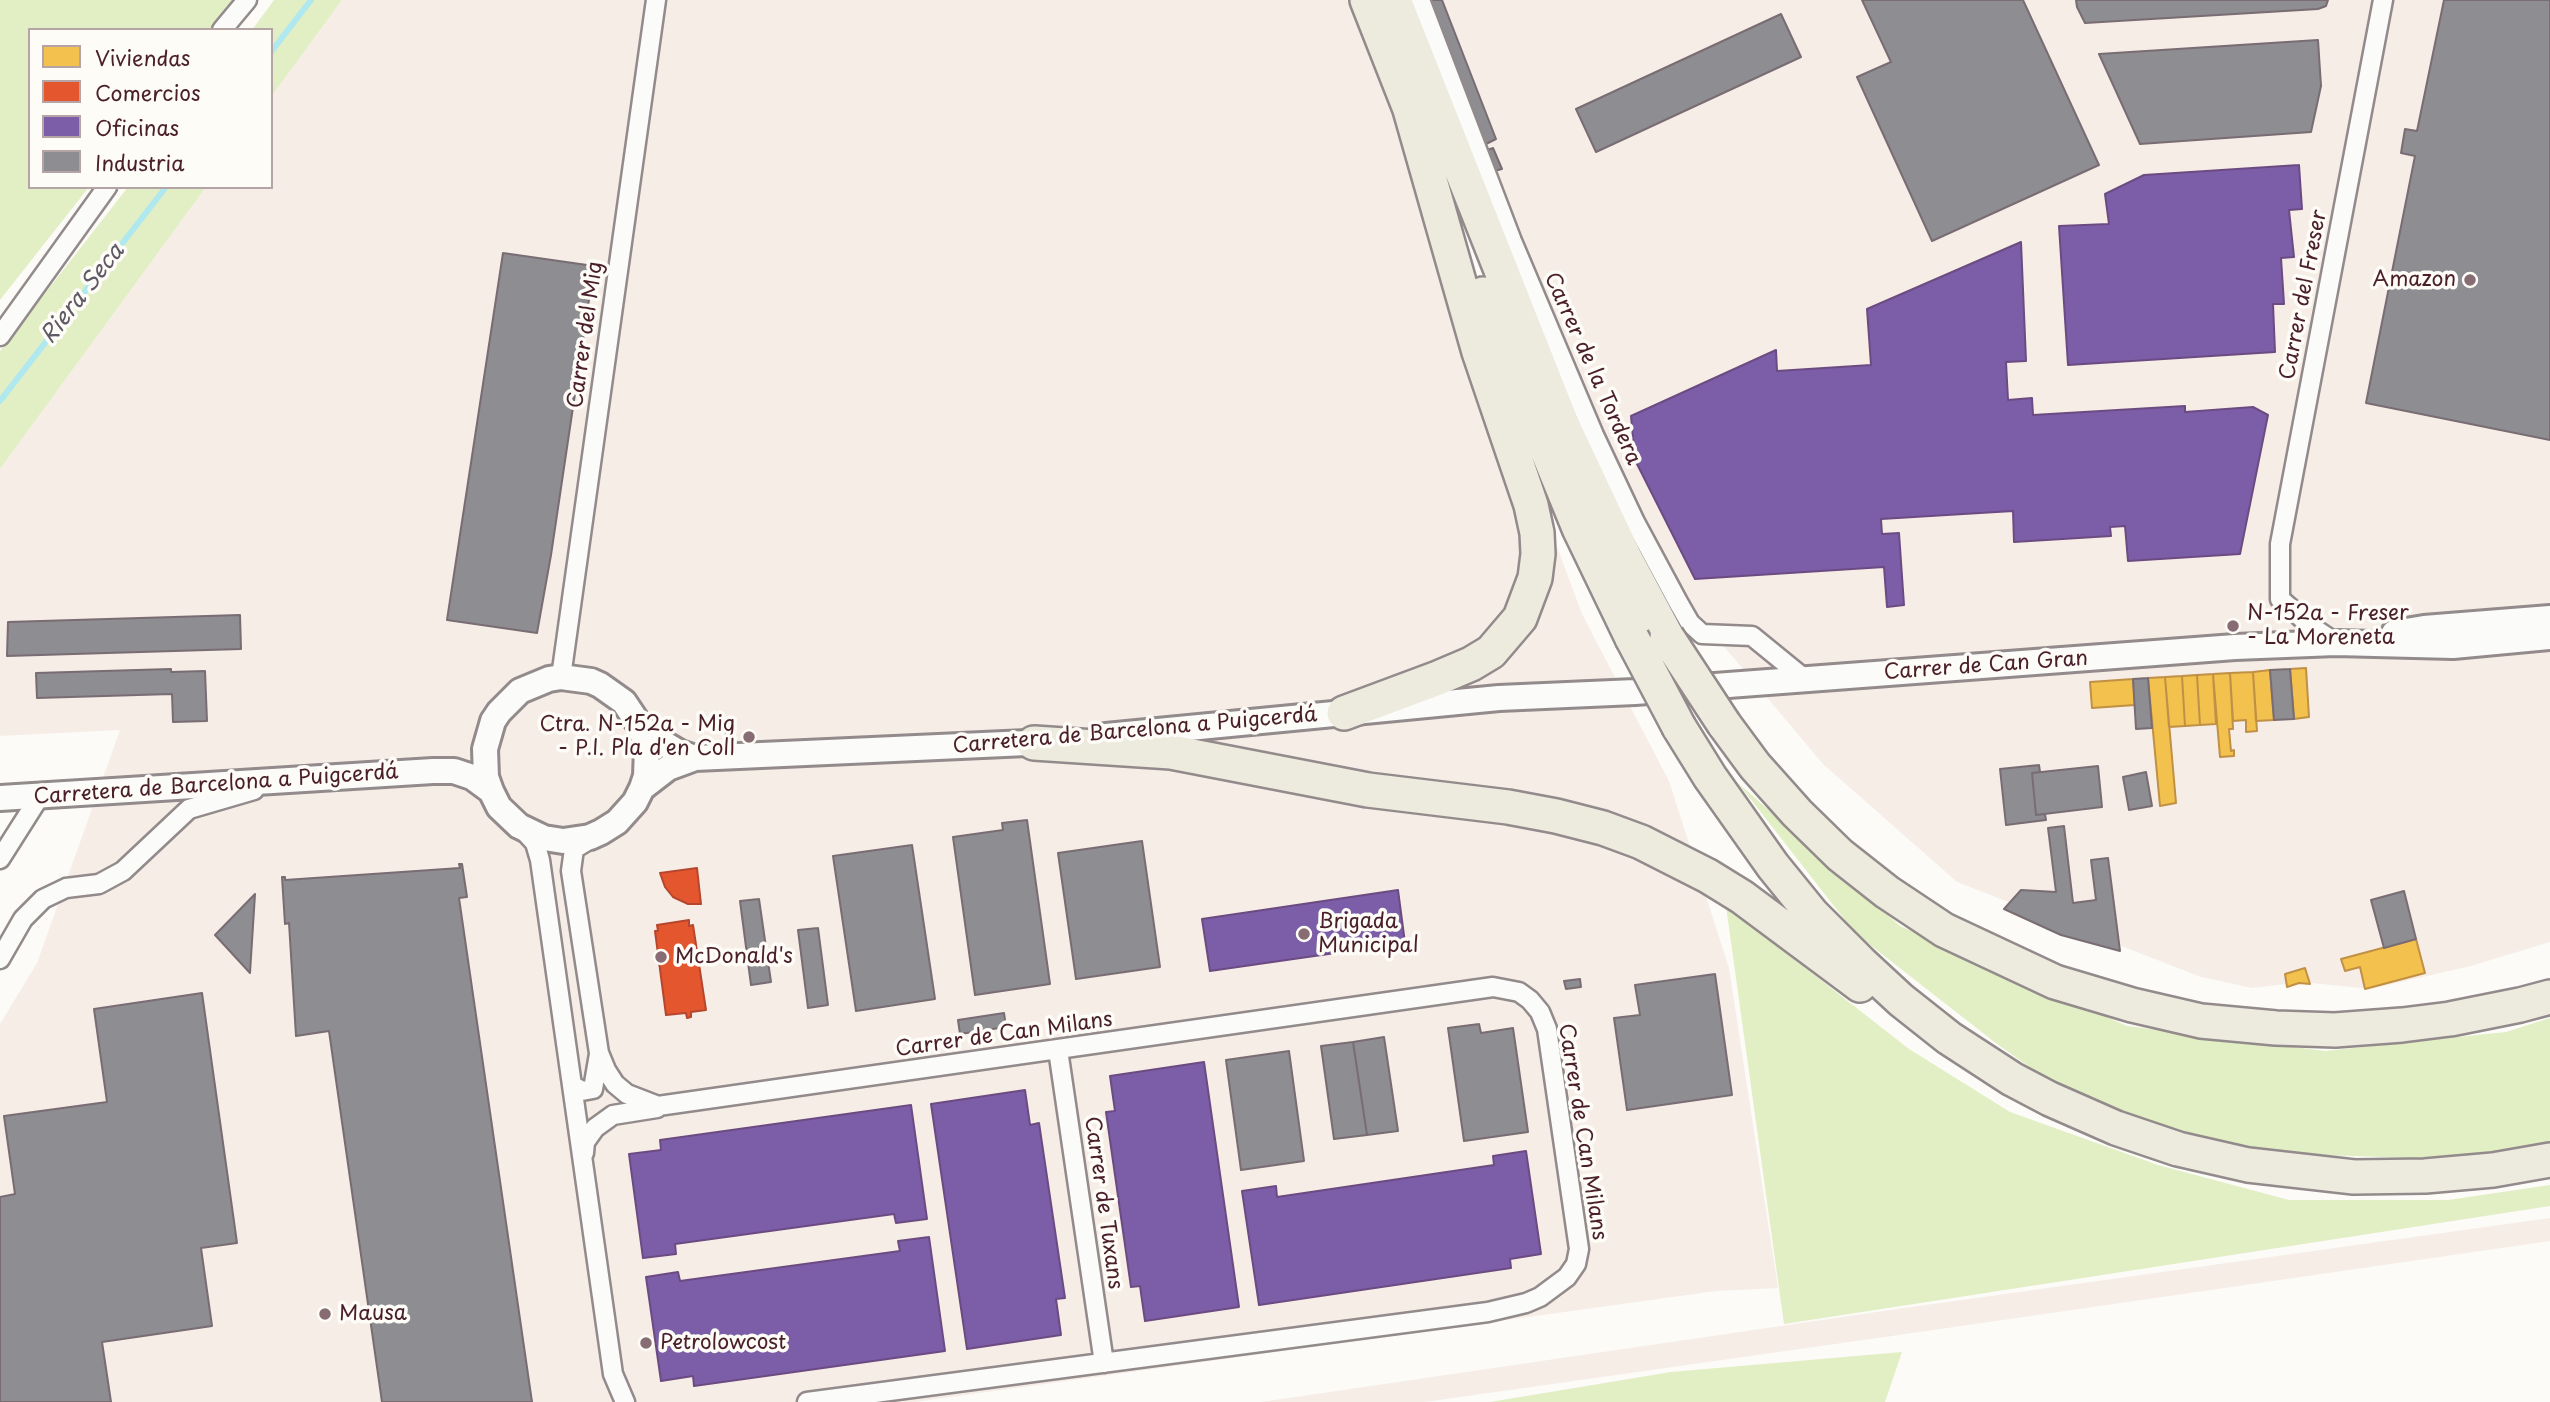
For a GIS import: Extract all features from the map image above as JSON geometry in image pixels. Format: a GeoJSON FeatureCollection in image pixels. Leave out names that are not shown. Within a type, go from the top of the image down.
{"type":"FeatureCollection","features":[{"type":"Feature","properties":{"kind":"highway"},"geometry":{"type":"LineString","coordinates":[[1367,0],[1579,528],[1679,727],[1743,824],[1812,914],[1901,1000],[1981,1060]]}},
{"type":"Feature","properties":{"kind":"highway"},"geometry":{"type":"LineString","coordinates":[[1394,0],[1562,424],[1625,558],[1667,637],[1724,724],[1755,766],[1840,855],[1887,892],[1944,930],[2055,982],[2132,1005],[2201,1021],[2335,1030],[2451,1019],[2550,997]]}},
{"type":"Feature","properties":{"kind":"highway"},"geometry":{"type":"LineString","coordinates":[[1344,713],[1438,678],[1491,652],[1520,618],[1535,578],[1538,554],[1531,505],[1479,352],[1409,106]]}},
{"type":"Feature","properties":{"kind":"highway"},"geometry":{"type":"LineString","coordinates":[[1034,743],[1171,752],[1368,790],[1520,809],[1603,828],[1652,847],[1708,876],[1742,897],[1852,980],[1981,1060],[2050,1099],[2116,1128],[2179,1149],[2248,1166],[2354,1177],[2425,1176],[2493,1170],[2550,1160]]}},
{"type":"Feature","properties":{"kind":"main road","name":"Carrer de Can Gran"},"geometry":{"type":"LineString","coordinates":[[2336,643],[2424,628],[2550,618]]}},
{"type":"Feature","properties":{"kind":"main road","name":"Carrer de Can Gran"},"geometry":{"type":"LineString","coordinates":[[1635,692],[2235,647],[2336,643],[2453,646],[2550,637]]}},
{"type":"Feature","properties":{"kind":"main road"},"geometry":{"type":"LineString","coordinates":[[561,677],[600,685],[624,702],[640,726],[647,748],[646,776],[642,788],[635,802],[617,822],[601,832],[590,837],[563,841],[544,838],[519,826],[499,807],[486,777],[487,736],[499,712],[520,691],[532,684],[561,677]]}},
{"type":"Feature","properties":{"kind":"main road","name":"Carretera de Barcelona a Puigcerdá"},"geometry":{"type":"LineString","coordinates":[[642,788],[668,768],[695,758],[1034,743],[1499,698],[1635,692]]}},
{"type":"Feature","properties":{"kind":"main road"},"geometry":{"type":"LineString","coordinates":[[640,726],[667,747],[695,758]]}},
{"type":"Feature","properties":{"kind":"main road","name":"Carretera de Barcelona a Puigcerdá"},"geometry":{"type":"LineString","coordinates":[[433,771],[460,757],[487,736]]}},
{"type":"Feature","properties":{"kind":"main road","name":"Carretera de Barcelona a Puigcerdá"},"geometry":{"type":"LineString","coordinates":[[0,798],[433,771],[454,771],[472,777],[491,791]]}},
{"type":"Feature","properties":{"kind":"street"},"geometry":{"type":"LineString","coordinates":[[224,28],[247,0]]}},
{"type":"Feature","properties":{"kind":"street","name":"Carrer del Mig"},"geometry":{"type":"LineString","coordinates":[[561,677],[656,0]]}},
{"type":"Feature","properties":{"kind":"street","name":"Carrer de la Tordera"},"geometry":{"type":"LineString","coordinates":[[1420,0],[1512,241],[1589,423],[1635,522],[1690,623],[1702,634],[1752,636],[1806,680]]}},
{"type":"Feature","properties":{"kind":"street","name":"Carrer del Freser"},"geometry":{"type":"LineString","coordinates":[[2336,643],[2312,627],[2280,599],[2280,544],[2383,0]]}},
{"type":"Feature","properties":{"kind":"street"},"geometry":{"type":"LineString","coordinates":[[0,336],[106,189]]}},
{"type":"Feature","properties":{"kind":"street"},"geometry":{"type":"LineString","coordinates":[[0,959],[23,919],[43,899],[66,888],[99,884],[123,871],[189,809],[286,781]]}},
{"type":"Feature","properties":{"kind":"street"},"geometry":{"type":"LineString","coordinates":[[0,859],[40,796]]}},
{"type":"Feature","properties":{"kind":"street","name":"Carrer de Can Milans"},"geometry":{"type":"LineString","coordinates":[[519,826],[535,843],[540,860],[613,1374],[625,1402]]}},
{"type":"Feature","properties":{"kind":"street","name":"Carrer de Can Milans"},"geometry":{"type":"LineString","coordinates":[[601,832],[574,849],[571,860],[599,1053],[615,1084],[627,1094],[658,1106],[677,1104]]}},
{"type":"Feature","properties":{"kind":"street","name":"Carrer de Can Milans"},"geometry":{"type":"LineString","coordinates":[[583,1160],[585,1142],[594,1128],[613,1115],[677,1104],[1493,987],[1519,992],[1540,1012],[1551,1048],[1579,1249],[1576,1264],[1567,1276],[1555,1287],[1526,1303],[1488,1312],[807,1402]]}},
{"type":"Feature","properties":{"kind":"street","name":"Carrer de Tuxans"},"geometry":{"type":"LineString","coordinates":[[1058,1050],[1104,1363]]}},
{"type":"Feature","properties":{"kind":"street","name":"Carrer de Can Milans"},"geometry":{"type":"LineString","coordinates":[[572,1084],[582,1091],[593,1089],[599,1053]]}},
{"type":"Feature","properties":{"kind":"shaded area"},"geometry":{"type":"Polygon","coordinates":[[[342,0],[1355,0],[1519,484],[1534,484],[1582,614],[1669,781],[1729,968],[1778,1288],[1716,1291],[915,1402],[0,1402],[0,1024],[37,963],[120,730],[0,736],[0,469],[205,189],[273,189],[273,94],[342,0]]]}},
{"type":"Feature","properties":{"kind":"shaded area"},"geometry":{"type":"Polygon","coordinates":[[[1430,0],[2550,0],[2550,942],[2471,966],[2370,989],[2302,982],[2252,988],[2201,977],[1957,882],[1823,764],[1689,605],[1594,414],[1492,173],[1430,0]]]}},
{"type":"Feature","properties":{"kind":"shaded area"},"geometry":{"type":"Polygon","coordinates":[[[2550,1218],[2550,1241],[1899,1335],[1425,1402],[1261,1402],[1897,1309],[2550,1218]]]}},
{"type":"Feature","properties":{"kind":"green space"},"geometry":{"type":"Polygon","coordinates":[[[0,0],[237,0],[215,28],[28,28],[28,189],[87,189],[0,300],[0,0]]]}},
{"type":"Feature","properties":{"kind":"green space"},"geometry":{"type":"Polygon","coordinates":[[[274,0],[342,0],[273,94],[273,28],[253,28],[274,0]]]}},
{"type":"Feature","properties":{"kind":"green space"},"geometry":{"type":"Polygon","coordinates":[[[126,189],[205,189],[0,469],[0,351],[126,189]]]}},
{"type":"Feature","properties":{"kind":"green space"},"geometry":{"type":"Polygon","coordinates":[[[1738,783],[1900,926],[2127,1026],[2325,1051],[2506,1032],[2550,1018],[2550,1142],[2451,1159],[2288,1154],[2116,1128],[1997,1044],[1855,933],[1738,783]]]}},
{"type":"Feature","properties":{"kind":"green space"},"geometry":{"type":"Polygon","coordinates":[[[1726,906],[1909,1049],[2010,1112],[2158,1165],[2289,1200],[2448,1200],[2550,1185],[2550,1206],[1784,1324],[1726,906]]]}},
{"type":"Feature","properties":{"kind":"green space"},"geometry":{"type":"Polygon","coordinates":[[[1902,1352],[1885,1402],[1490,1402],[1671,1372],[1902,1352]]]}},
{"type":"Feature","properties":{"kind":"building: Viviendas"},"geometry":{"type":"Polygon","coordinates":[[[2306,668],[2309,717],[2294,719],[2290,669],[2306,668]]]}},
{"type":"Feature","properties":{"kind":"building: Viviendas"},"geometry":{"type":"Polygon","coordinates":[[[2270,670],[2274,720],[2256,721],[2253,672],[2270,670]]]}},
{"type":"Feature","properties":{"kind":"building: Viviendas"},"geometry":{"type":"Polygon","coordinates":[[[2253,672],[2257,731],[2246,732],[2246,720],[2233,721],[2230,673],[2253,672]]]}},
{"type":"Feature","properties":{"kind":"building: Viviendas"},"geometry":{"type":"Polygon","coordinates":[[[2230,673],[2233,729],[2229,729],[2234,756],[2220,757],[2213,674],[2230,673]]]}},
{"type":"Feature","properties":{"kind":"building: Viviendas"},"geometry":{"type":"Polygon","coordinates":[[[2213,674],[2216,724],[2200,725],[2197,675],[2213,674]]]}},
{"type":"Feature","properties":{"kind":"building: Viviendas"},"geometry":{"type":"Polygon","coordinates":[[[2197,675],[2200,725],[2185,726],[2182,676],[2197,675]]]}},
{"type":"Feature","properties":{"kind":"building: Viviendas"},"geometry":{"type":"Polygon","coordinates":[[[2182,676],[2185,726],[2169,727],[2165,677],[2182,676]]]}},
{"type":"Feature","properties":{"kind":"building: Viviendas"},"geometry":{"type":"Polygon","coordinates":[[[2165,677],[2176,803],[2160,806],[2148,678],[2165,677]]]}},
{"type":"Feature","properties":{"kind":"building: Viviendas"},"geometry":{"type":"Polygon","coordinates":[[[2133,679],[2135,705],[2092,708],[2090,682],[2133,679]]]}},
{"type":"Feature","properties":{"kind":"building: Viviendas"},"geometry":{"type":"Polygon","coordinates":[[[2416,939],[2425,973],[2365,989],[2360,967],[2345,971],[2341,959],[2416,939]]]}},
{"type":"Feature","properties":{"kind":"building: Viviendas"},"geometry":{"type":"Polygon","coordinates":[[[2305,968],[2310,984],[2299,983],[2287,987],[2285,974],[2305,968]]]}},
{"type":"Feature","properties":{"kind":"building: Comercios"},"geometry":{"type":"Polygon","coordinates":[[[697,868],[701,904],[688,904],[673,897],[665,887],[660,873],[697,868]]]}},
{"type":"Feature","properties":{"kind":"building: Comercios"},"geometry":{"type":"Polygon","coordinates":[[[689,920],[689,926],[693,925],[706,1010],[691,1012],[691,1017],[687,1018],[686,1013],[666,1015],[655,931],[658,931],[657,925],[689,920]]]}},
{"type":"Feature","properties":{"kind":"building: Oficinas"},"geometry":{"type":"Polygon","coordinates":[[[2299,165],[2302,209],[2289,210],[2294,257],[2281,258],[2284,304],[2273,304],[2275,352],[2068,365],[2059,226],[2109,224],[2105,194],[2144,175],[2299,165]]]}},
{"type":"Feature","properties":{"kind":"building: Oficinas"},"geometry":{"type":"Polygon","coordinates":[[[2021,242],[2026,361],[2006,362],[2008,400],[2032,398],[2033,415],[2185,406],[2185,412],[2253,407],[2268,415],[2240,554],[2128,561],[2125,526],[2110,527],[2111,536],[2014,542],[2013,511],[1881,519],[1882,534],[1899,533],[1904,605],[1887,607],[1884,567],[1695,579],[1635,460],[1631,416],[1776,350],[1777,371],[1871,365],[1867,309],[2021,242]]]}},
{"type":"Feature","properties":{"kind":"building: Oficinas","name":"Brigada Municipal"},"geometry":{"type":"Polygon","coordinates":[[[1398,890],[1405,943],[1210,971],[1202,919],[1398,890]]]}},
{"type":"Feature","properties":{"kind":"building: Oficinas"},"geometry":{"type":"Polygon","coordinates":[[[1204,1062],[1239,1307],[1145,1321],[1140,1286],[1131,1287],[1106,1112],[1115,1111],[1110,1076],[1204,1062]]]}},
{"type":"Feature","properties":{"kind":"building: Oficinas"},"geometry":{"type":"Polygon","coordinates":[[[1025,1090],[1030,1125],[1039,1123],[1065,1298],[1056,1299],[1061,1335],[967,1349],[931,1104],[1025,1090]]]}},
{"type":"Feature","properties":{"kind":"building: Oficinas"},"geometry":{"type":"Polygon","coordinates":[[[911,1105],[927,1219],[896,1223],[894,1214],[675,1244],[676,1254],[643,1258],[629,1154],[661,1150],[660,1140],[911,1105]]]}},
{"type":"Feature","properties":{"kind":"building: Oficinas"},"geometry":{"type":"Polygon","coordinates":[[[1526,1151],[1541,1254],[1510,1259],[1511,1268],[1259,1305],[1242,1191],[1276,1186],[1277,1197],[1494,1165],[1493,1156],[1526,1151]]]}},
{"type":"Feature","properties":{"kind":"building: Oficinas"},"geometry":{"type":"Polygon","coordinates":[[[929,1237],[945,1351],[694,1386],[693,1376],[661,1381],[646,1277],[678,1272],[680,1281],[900,1251],[898,1241],[929,1237]]]}},
{"type":"Feature","properties":{"kind":"building: Industria"},"geometry":{"type":"Polygon","coordinates":[[[1427,0],[1442,0],[1496,139],[1484,145],[1427,0]]]}},
{"type":"Feature","properties":{"kind":"building: Industria"},"geometry":{"type":"Polygon","coordinates":[[[1862,0],[2023,0],[2099,165],[1932,241],[1857,77],[1891,62],[1862,0]]]}},
{"type":"Feature","properties":{"kind":"building: Industria"},"geometry":{"type":"Polygon","coordinates":[[[2076,0],[2328,0],[2326,6],[2318,9],[2085,23],[2076,0]]]}},
{"type":"Feature","properties":{"kind":"building: Industria","name":"Amazon"},"geometry":{"type":"Polygon","coordinates":[[[2444,0],[2550,0],[2550,440],[2366,403],[2415,156],[2401,153],[2405,129],[2417,131],[2444,0]]]}},
{"type":"Feature","properties":{"kind":"building: Industria"},"geometry":{"type":"Polygon","coordinates":[[[1781,14],[1801,57],[1596,152],[1576,109],[1781,14]]]}},
{"type":"Feature","properties":{"kind":"building: Industria"},"geometry":{"type":"Polygon","coordinates":[[[2318,40],[2321,86],[2311,132],[2140,144],[2099,54],[2318,40]]]}},
{"type":"Feature","properties":{"kind":"building: Industria"},"geometry":{"type":"Polygon","coordinates":[[[1493,148],[1502,169],[1494,171],[1485,151],[1493,148]]]}},
{"type":"Feature","properties":{"kind":"building: Industria"},"geometry":{"type":"Polygon","coordinates":[[[503,253],[594,266],[537,633],[447,620],[503,253]]]}},
{"type":"Feature","properties":{"kind":"building: Industria"},"geometry":{"type":"Polygon","coordinates":[[[240,615],[241,649],[7,656],[8,622],[240,615]]]}},
{"type":"Feature","properties":{"kind":"building: Industria"},"geometry":{"type":"Polygon","coordinates":[[[171,669],[171,672],[205,671],[207,721],[173,722],[172,694],[37,698],[36,673],[171,669]]]}},
{"type":"Feature","properties":{"kind":"building: Industria"},"geometry":{"type":"Polygon","coordinates":[[[2290,669],[2294,719],[2274,720],[2270,670],[2290,669]]]}},
{"type":"Feature","properties":{"kind":"building: Industria"},"geometry":{"type":"Polygon","coordinates":[[[2148,678],[2152,728],[2136,729],[2133,679],[2148,678]]]}},
{"type":"Feature","properties":{"kind":"building: Industria"},"geometry":{"type":"Polygon","coordinates":[[[2039,765],[2040,772],[2032,773],[2036,815],[2045,814],[2046,820],[2006,825],[2000,769],[2039,765]]]}},
{"type":"Feature","properties":{"kind":"building: Industria"},"geometry":{"type":"Polygon","coordinates":[[[2098,766],[2102,807],[2036,815],[2032,773],[2098,766]]]}},
{"type":"Feature","properties":{"kind":"building: Industria"},"geometry":{"type":"Polygon","coordinates":[[[2146,772],[2152,806],[2129,810],[2123,777],[2146,772]]]}},
{"type":"Feature","properties":{"kind":"building: Industria"},"geometry":{"type":"Polygon","coordinates":[[[1027,820],[1050,984],[975,995],[953,837],[1003,830],[1002,823],[1027,820]]]}},
{"type":"Feature","properties":{"kind":"building: Industria"},"geometry":{"type":"Polygon","coordinates":[[[2064,826],[2073,903],[2096,900],[2091,860],[2108,858],[2120,951],[2061,935],[2004,909],[2021,890],[2056,892],[2048,828],[2064,826]]]}},
{"type":"Feature","properties":{"kind":"building: Industria"},"geometry":{"type":"Polygon","coordinates":[[[1142,841],[1160,967],[1076,979],[1058,853],[1142,841]]]}},
{"type":"Feature","properties":{"kind":"building: Industria"},"geometry":{"type":"Polygon","coordinates":[[[912,845],[935,999],[856,1011],[833,856],[912,845]]]}},
{"type":"Feature","properties":{"kind":"building: Industria"},"geometry":{"type":"Polygon","coordinates":[[[459,864],[462,864],[467,897],[459,898],[532,1402],[382,1402],[329,1031],[296,1036],[289,923],[285,924],[282,877],[285,877],[285,880],[460,868],[459,864]]]}},
{"type":"Feature","properties":{"kind":"building: Industria"},"geometry":{"type":"Polygon","coordinates":[[[2404,891],[2416,939],[2384,948],[2371,900],[2404,891]]]}},
{"type":"Feature","properties":{"kind":"building: Industria"},"geometry":{"type":"Polygon","coordinates":[[[255,894],[250,973],[215,935],[255,894]]]}},
{"type":"Feature","properties":{"kind":"building: Industria"},"geometry":{"type":"Polygon","coordinates":[[[759,899],[771,982],[751,985],[740,901],[759,899]]]}},
{"type":"Feature","properties":{"kind":"building: Industria"},"geometry":{"type":"Polygon","coordinates":[[[818,928],[828,1005],[808,1008],[798,930],[818,928]]]}},
{"type":"Feature","properties":{"kind":"building: Industria"},"geometry":{"type":"Polygon","coordinates":[[[1715,974],[1732,1095],[1627,1110],[1614,1018],[1640,1015],[1635,985],[1715,974]]]}},
{"type":"Feature","properties":{"kind":"building: Industria"},"geometry":{"type":"Polygon","coordinates":[[[1580,979],[1581,987],[1566,989],[1564,981],[1580,979]]]}},
{"type":"Feature","properties":{"kind":"building: Industria"},"geometry":{"type":"Polygon","coordinates":[[[202,993],[237,1243],[201,1248],[212,1326],[102,1342],[111,1402],[0,1402],[0,1197],[15,1194],[4,1116],[107,1102],[94,1009],[202,993]]]}},
{"type":"Feature","properties":{"kind":"building: Industria"},"geometry":{"type":"Polygon","coordinates":[[[1004,1013],[1006,1027],[960,1034],[958,1020],[1004,1013]]]}},
{"type":"Feature","properties":{"kind":"building: Industria"},"geometry":{"type":"Polygon","coordinates":[[[1479,1024],[1481,1033],[1513,1028],[1528,1132],[1464,1141],[1448,1028],[1479,1024]]]}},
{"type":"Feature","properties":{"kind":"building: Industria"},"geometry":{"type":"Polygon","coordinates":[[[1384,1037],[1398,1131],[1367,1135],[1353,1042],[1384,1037]]]}},
{"type":"Feature","properties":{"kind":"building: Industria"},"geometry":{"type":"Polygon","coordinates":[[[1353,1042],[1367,1135],[1334,1139],[1321,1046],[1353,1042]]]}},
{"type":"Feature","properties":{"kind":"building: Industria"},"geometry":{"type":"Polygon","coordinates":[[[1289,1051],[1304,1161],[1241,1170],[1226,1060],[1289,1051]]]}},
{"type":"Feature","properties":{"kind":"waterway","name":"Riera Seca"},"geometry":{"type":"LineString","coordinates":[[273,49],[311,0]]}},
{"type":"Feature","properties":{"kind":"waterway","name":"Riera Seca"},"geometry":{"type":"LineString","coordinates":[[0,401],[164,189]]}},
{"type":"Feature","properties":{"kind":"place","name":"Amazon"},"geometry":{"type":"Point","coordinates":[2470,280]}},
{"type":"Feature","properties":{"kind":"place","name":"N-152a - Freser - La Moreneta"},"geometry":{"type":"Point","coordinates":[2233,626]}},
{"type":"Feature","properties":{"kind":"place","name":"Ctra. N-152a - Mig - P.I. Pla d'en Coll"},"geometry":{"type":"Point","coordinates":[749,737]}},
{"type":"Feature","properties":{"kind":"place","name":"Brigada Municipal"},"geometry":{"type":"Point","coordinates":[1304,934]}},
{"type":"Feature","properties":{"kind":"place","name":"McDonald's"},"geometry":{"type":"Point","coordinates":[661,957]}},
{"type":"Feature","properties":{"kind":"place","name":"Mausa"},"geometry":{"type":"Point","coordinates":[325,1314]}},
{"type":"Feature","properties":{"kind":"place","name":"Petrolowcost"},"geometry":{"type":"Point","coordinates":[646,1343]}}]}
